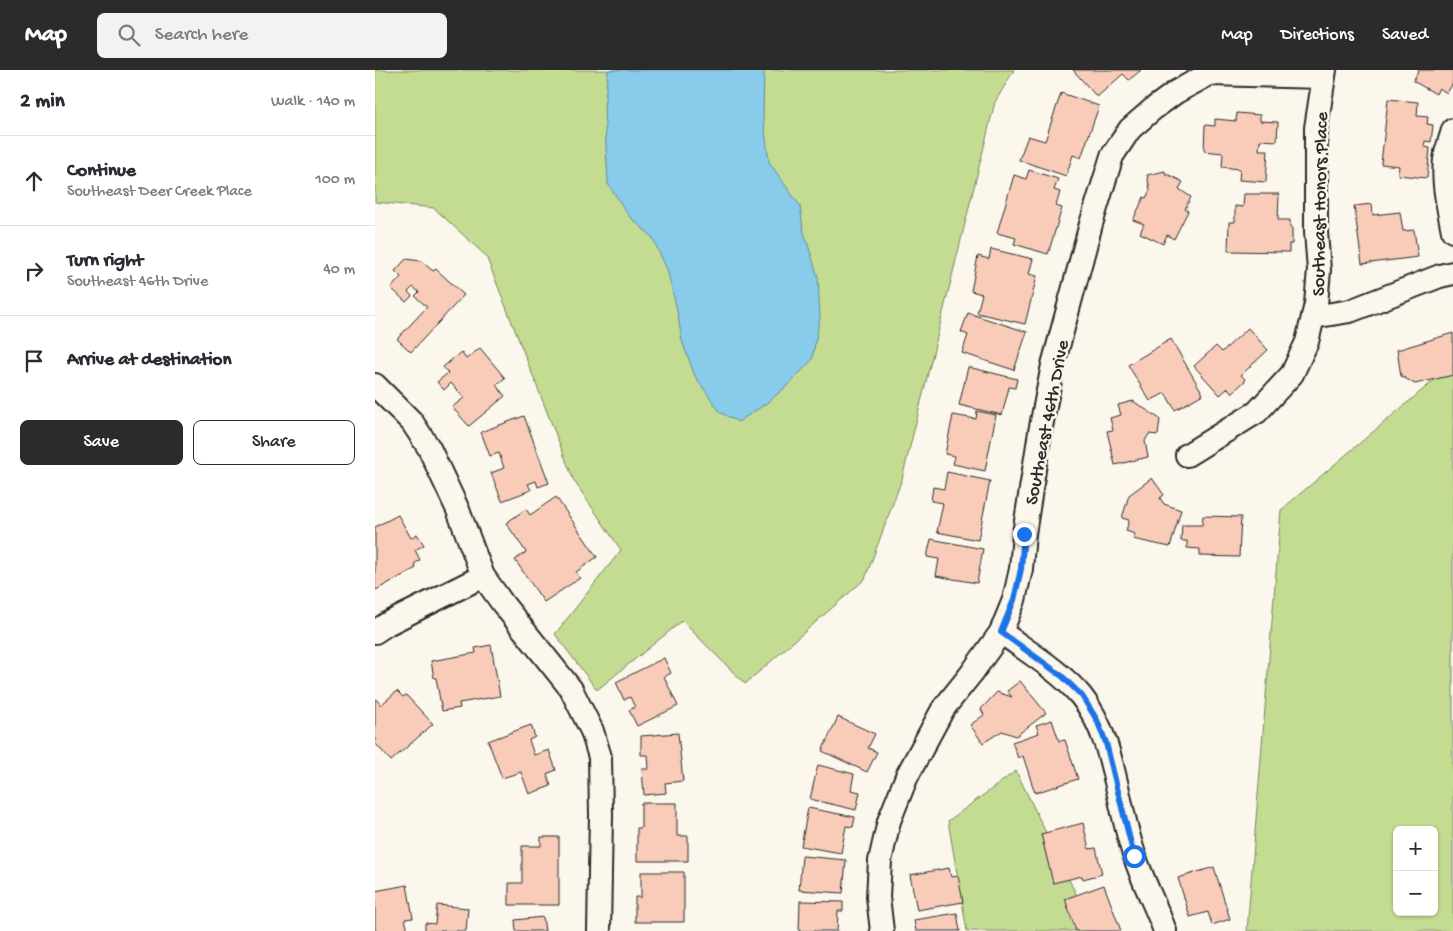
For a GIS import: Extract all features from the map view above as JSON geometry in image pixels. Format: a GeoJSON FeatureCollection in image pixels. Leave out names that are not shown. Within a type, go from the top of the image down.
{"type":"FeatureCollection","features":[{"type":"Feature","properties":{"kind":"street","name":"Southeast Honors Place"},"geometry":{"type":"LineString","coordinates":[[1187,455],[1257,412],[1292,374],[1307,342],[1316,304],[1319,270],[1316,232],[1316,128],[1324,73]]}},
{"type":"Feature","properties":{"kind":"street","name":"Southeast 46th Drive"},"geometry":{"type":"LineString","coordinates":[[882,931],[878,897],[880,860],[889,821],[907,776],[943,708],[971,674],[1001,632],[1014,600],[1021,569],[1024,534],[1040,432],[1053,365],[1091,224],[1112,156],[1130,129],[1153,109],[1176,92],[1209,74],[1324,73]]}},
{"type":"Feature","properties":{"kind":"street"},"geometry":{"type":"LineString","coordinates":[[1453,130],[1446,153],[1445,174],[1453,231]]}},
{"type":"Feature","properties":{"kind":"street"},"geometry":{"type":"LineString","coordinates":[[1313,317],[1350,311],[1453,272]]}},
{"type":"Feature","properties":{"kind":"street"},"geometry":{"type":"LineString","coordinates":[[375,385],[412,422],[429,448],[457,510],[483,576],[571,689],[592,731],[600,757],[599,931]]}},
{"type":"Feature","properties":{"kind":"street"},"geometry":{"type":"LineString","coordinates":[[375,632],[387,624],[483,576]]}},
{"type":"Feature","properties":{"kind":"street"},"geometry":{"type":"LineString","coordinates":[[1001,632],[1062,676],[1082,696],[1097,720],[1106,743],[1134,856],[1165,931]]}},
{"type":"Feature","properties":{"kind":"green space"},"geometry":{"type":"Polygon","coordinates":[[[375,70],[1014,70],[995,102],[902,479],[865,579],[745,684],[682,621],[597,690],[555,634],[621,550],[574,481],[486,256],[434,208],[375,202],[375,70]]]}},
{"type":"Feature","properties":{"kind":"green space"},"geometry":{"type":"Polygon","coordinates":[[[1453,364],[1453,931],[1247,931],[1281,510],[1453,364]]]}},
{"type":"Feature","properties":{"kind":"green space"},"geometry":{"type":"Polygon","coordinates":[[[1016,771],[1094,931],[967,931],[948,821],[1016,771]]]}},
{"type":"Feature","properties":{"kind":"water"},"geometry":{"type":"Polygon","coordinates":[[[608,70],[764,70],[763,115],[769,162],[800,206],[803,229],[818,277],[820,317],[812,360],[787,386],[764,405],[738,422],[720,412],[695,376],[682,341],[667,269],[652,237],[629,216],[608,184],[604,109],[608,70]]]}},
{"type":"Feature","properties":{"kind":"building"},"geometry":{"type":"Polygon","coordinates":[[[1073,70],[1141,70],[1129,80],[1123,74],[1097,97],[1073,70]]]}},
{"type":"Feature","properties":{"kind":"building"},"geometry":{"type":"Polygon","coordinates":[[[1419,70],[1453,70],[1453,83],[1447,93],[1439,88],[1436,94],[1413,81],[1419,70]]]}},
{"type":"Feature","properties":{"kind":"building"},"geometry":{"type":"Polygon","coordinates":[[[1061,93],[1099,106],[1081,158],[1073,155],[1066,176],[1019,160],[1028,136],[1045,141],[1061,93]]]}},
{"type":"Feature","properties":{"kind":"building"},"geometry":{"type":"Polygon","coordinates":[[[1388,99],[1418,102],[1417,116],[1428,117],[1427,124],[1433,125],[1431,142],[1425,141],[1424,147],[1430,148],[1427,178],[1398,175],[1399,166],[1381,164],[1388,99]]]}},
{"type":"Feature","properties":{"kind":"building"},"geometry":{"type":"Polygon","coordinates":[[[1237,113],[1260,115],[1260,121],[1278,122],[1277,141],[1260,140],[1259,150],[1268,150],[1266,182],[1239,180],[1240,169],[1222,167],[1223,153],[1204,151],[1205,125],[1215,126],[1215,119],[1236,121],[1237,113]]]}},
{"type":"Feature","properties":{"kind":"building"},"geometry":{"type":"Polygon","coordinates":[[[1029,170],[1058,179],[1054,190],[1060,192],[1056,206],[1062,208],[1048,254],[1014,244],[1016,238],[997,233],[1014,175],[1026,179],[1029,170]]]}},
{"type":"Feature","properties":{"kind":"building"},"geometry":{"type":"Polygon","coordinates":[[[1165,171],[1166,176],[1167,174],[1183,182],[1179,189],[1191,197],[1185,209],[1188,211],[1174,239],[1167,235],[1163,244],[1140,233],[1144,224],[1133,220],[1144,197],[1146,198],[1150,190],[1147,175],[1165,171]]]}},
{"type":"Feature","properties":{"kind":"building"},"geometry":{"type":"Polygon","coordinates":[[[1244,194],[1279,194],[1278,220],[1290,220],[1290,228],[1292,228],[1292,244],[1289,244],[1289,252],[1228,251],[1229,222],[1235,222],[1235,206],[1243,207],[1244,194]]]}},
{"type":"Feature","properties":{"kind":"building"},"geometry":{"type":"Polygon","coordinates":[[[1372,204],[1373,215],[1400,212],[1403,231],[1414,230],[1418,257],[1362,264],[1354,206],[1372,204]]]}},
{"type":"Feature","properties":{"kind":"building"},"geometry":{"type":"Polygon","coordinates":[[[991,249],[1033,259],[1029,274],[1037,276],[1025,324],[977,313],[982,294],[971,291],[978,256],[989,259],[991,249]]]}},
{"type":"Feature","properties":{"kind":"building"},"geometry":{"type":"Polygon","coordinates":[[[406,259],[421,261],[433,271],[436,269],[464,295],[411,352],[397,339],[427,307],[415,296],[419,292],[413,287],[408,292],[412,296],[406,302],[391,288],[401,277],[395,271],[406,259]]]}},
{"type":"Feature","properties":{"kind":"building"},"geometry":{"type":"Polygon","coordinates":[[[968,313],[1027,332],[1014,370],[962,353],[968,335],[961,332],[968,313]]]}},
{"type":"Feature","properties":{"kind":"building"},"geometry":{"type":"Polygon","coordinates":[[[1248,328],[1268,350],[1241,375],[1246,380],[1232,393],[1228,388],[1220,395],[1194,366],[1216,346],[1222,352],[1248,328]]]}},
{"type":"Feature","properties":{"kind":"building"},"geometry":{"type":"Polygon","coordinates":[[[1453,333],[1453,375],[1415,384],[1401,376],[1397,350],[1453,333]]]}},
{"type":"Feature","properties":{"kind":"building"},"geometry":{"type":"Polygon","coordinates":[[[1171,339],[1203,394],[1175,410],[1165,393],[1150,401],[1128,365],[1171,339]]]}},
{"type":"Feature","properties":{"kind":"building"},"geometry":{"type":"Polygon","coordinates":[[[480,348],[505,378],[496,385],[505,396],[469,426],[452,407],[464,398],[451,383],[444,390],[437,382],[448,373],[443,367],[461,352],[466,359],[480,348]]]}},
{"type":"Feature","properties":{"kind":"building"},"geometry":{"type":"Polygon","coordinates":[[[968,367],[1017,379],[1015,388],[1009,387],[1002,415],[959,405],[968,367]]]}},
{"type":"Feature","properties":{"kind":"building"},"geometry":{"type":"Polygon","coordinates":[[[1133,401],[1160,419],[1158,435],[1149,434],[1145,441],[1148,457],[1115,465],[1107,431],[1113,430],[1110,418],[1121,415],[1118,405],[1133,401]]]}},
{"type":"Feature","properties":{"kind":"building"},"geometry":{"type":"Polygon","coordinates":[[[977,411],[996,415],[985,471],[953,464],[955,456],[945,454],[953,415],[976,419],[977,411]]]}},
{"type":"Feature","properties":{"kind":"building"},"geometry":{"type":"Polygon","coordinates":[[[524,416],[549,483],[538,487],[536,481],[528,484],[531,490],[502,501],[491,473],[504,468],[499,453],[490,456],[481,432],[524,416]]]}},
{"type":"Feature","properties":{"kind":"building"},"geometry":{"type":"Polygon","coordinates":[[[947,472],[990,481],[978,540],[937,532],[943,503],[931,501],[933,487],[944,489],[947,472]]]}},
{"type":"Feature","properties":{"kind":"building"},"geometry":{"type":"Polygon","coordinates":[[[1152,478],[1164,495],[1160,498],[1164,504],[1181,510],[1170,547],[1133,539],[1135,534],[1126,531],[1129,520],[1122,518],[1129,495],[1152,478]]]}},
{"type":"Feature","properties":{"kind":"building"},"geometry":{"type":"Polygon","coordinates":[[[556,497],[597,557],[576,572],[580,578],[544,602],[515,560],[526,552],[506,523],[526,509],[530,515],[556,497]]]}},
{"type":"Feature","properties":{"kind":"building"},"geometry":{"type":"Polygon","coordinates":[[[398,515],[411,538],[417,534],[424,545],[415,550],[420,560],[414,564],[416,568],[376,590],[375,527],[398,515]]]}},
{"type":"Feature","properties":{"kind":"building"},"geometry":{"type":"Polygon","coordinates":[[[1203,516],[1241,517],[1239,557],[1200,556],[1200,549],[1187,548],[1187,541],[1181,541],[1182,525],[1202,525],[1203,516]]]}},
{"type":"Feature","properties":{"kind":"building"},"geometry":{"type":"Polygon","coordinates":[[[931,539],[983,549],[977,583],[936,576],[939,559],[927,557],[931,539]]]}},
{"type":"Feature","properties":{"kind":"building"},"geometry":{"type":"Polygon","coordinates":[[[491,645],[500,696],[459,703],[460,708],[442,711],[431,661],[476,653],[475,648],[491,645]]]}},
{"type":"Feature","properties":{"kind":"building"},"geometry":{"type":"Polygon","coordinates":[[[664,658],[671,673],[664,677],[678,706],[637,726],[629,710],[635,707],[630,697],[624,700],[616,682],[664,658]]]}},
{"type":"Feature","properties":{"kind":"building"},"geometry":{"type":"Polygon","coordinates":[[[1020,681],[1046,713],[1016,736],[1002,731],[983,743],[970,725],[984,715],[981,709],[997,692],[1012,697],[1007,691],[1020,681]]]}},
{"type":"Feature","properties":{"kind":"building"},"geometry":{"type":"Polygon","coordinates":[[[397,691],[403,697],[406,695],[433,724],[391,761],[375,743],[375,698],[381,705],[397,691]]]}},
{"type":"Feature","properties":{"kind":"building"},"geometry":{"type":"Polygon","coordinates":[[[838,717],[875,734],[868,748],[877,752],[867,772],[822,751],[838,717]]]}},
{"type":"Feature","properties":{"kind":"building"},"geometry":{"type":"Polygon","coordinates":[[[1052,720],[1059,741],[1065,740],[1078,779],[1035,793],[1023,756],[1018,758],[1012,742],[1039,733],[1036,725],[1052,720]]]}},
{"type":"Feature","properties":{"kind":"building"},"geometry":{"type":"Polygon","coordinates":[[[531,725],[535,737],[529,740],[534,755],[549,750],[556,770],[547,774],[551,786],[529,794],[521,772],[502,778],[488,741],[531,725]]]}},
{"type":"Feature","properties":{"kind":"building"},"geometry":{"type":"Polygon","coordinates":[[[678,733],[683,781],[665,783],[666,793],[644,795],[642,769],[649,769],[648,755],[641,755],[641,736],[678,733]]]}},
{"type":"Feature","properties":{"kind":"building"},"geometry":{"type":"Polygon","coordinates":[[[818,765],[854,774],[851,790],[860,792],[856,810],[810,799],[818,765]]]}},
{"type":"Feature","properties":{"kind":"building"},"geometry":{"type":"Polygon","coordinates":[[[641,803],[677,803],[677,836],[688,836],[688,861],[637,861],[637,828],[641,828],[641,803]]]}},
{"type":"Feature","properties":{"kind":"building"},"geometry":{"type":"Polygon","coordinates":[[[808,808],[855,817],[853,827],[846,826],[841,853],[801,846],[808,808]]]}},
{"type":"Feature","properties":{"kind":"building"},"geometry":{"type":"Polygon","coordinates":[[[1083,823],[1089,849],[1096,848],[1102,874],[1083,879],[1082,876],[1053,883],[1041,834],[1083,823]]]}},
{"type":"Feature","properties":{"kind":"building"},"geometry":{"type":"Polygon","coordinates":[[[541,837],[559,837],[559,905],[509,905],[509,883],[522,883],[522,846],[541,846],[541,837]]]}},
{"type":"Feature","properties":{"kind":"building"},"geometry":{"type":"Polygon","coordinates":[[[802,856],[846,860],[843,893],[799,890],[802,856]]]}},
{"type":"Feature","properties":{"kind":"building"},"geometry":{"type":"Polygon","coordinates":[[[1214,867],[1230,919],[1212,925],[1208,912],[1190,917],[1178,878],[1214,867]]]}},
{"type":"Feature","properties":{"kind":"building"},"geometry":{"type":"Polygon","coordinates":[[[949,868],[951,877],[958,876],[963,902],[917,910],[910,875],[949,868]]]}},
{"type":"Feature","properties":{"kind":"building"},"geometry":{"type":"Polygon","coordinates":[[[641,872],[684,872],[684,922],[635,922],[635,897],[641,897],[641,872]]]}},
{"type":"Feature","properties":{"kind":"building"},"geometry":{"type":"Polygon","coordinates":[[[407,885],[413,918],[405,919],[408,931],[375,931],[375,891],[407,885]]]}},
{"type":"Feature","properties":{"kind":"building"},"geometry":{"type":"Polygon","coordinates":[[[1104,885],[1121,931],[1076,931],[1065,899],[1104,885]]]}},
{"type":"Feature","properties":{"kind":"building"},"geometry":{"type":"Polygon","coordinates":[[[800,901],[843,902],[843,911],[838,911],[837,931],[799,931],[800,901]]]}},
{"type":"Feature","properties":{"kind":"building"},"geometry":{"type":"Polygon","coordinates":[[[437,905],[468,908],[466,931],[425,931],[425,923],[435,924],[437,905]]]}},
{"type":"Feature","properties":{"kind":"building"},"geometry":{"type":"Polygon","coordinates":[[[957,913],[960,931],[916,931],[914,920],[957,913]]]}},
{"type":"Feature","properties":{"kind":"building"},"geometry":{"type":"Polygon","coordinates":[[[543,917],[545,931],[516,931],[515,920],[543,917]]]}},
{"type":"Feature","properties":{"kind":"route"},"geometry":{"type":"LineString","coordinates":[[1024,534],[1021,569],[1014,600],[1001,632],[1062,676],[1082,696],[1097,720],[1106,743],[1134,856]]}}]}
